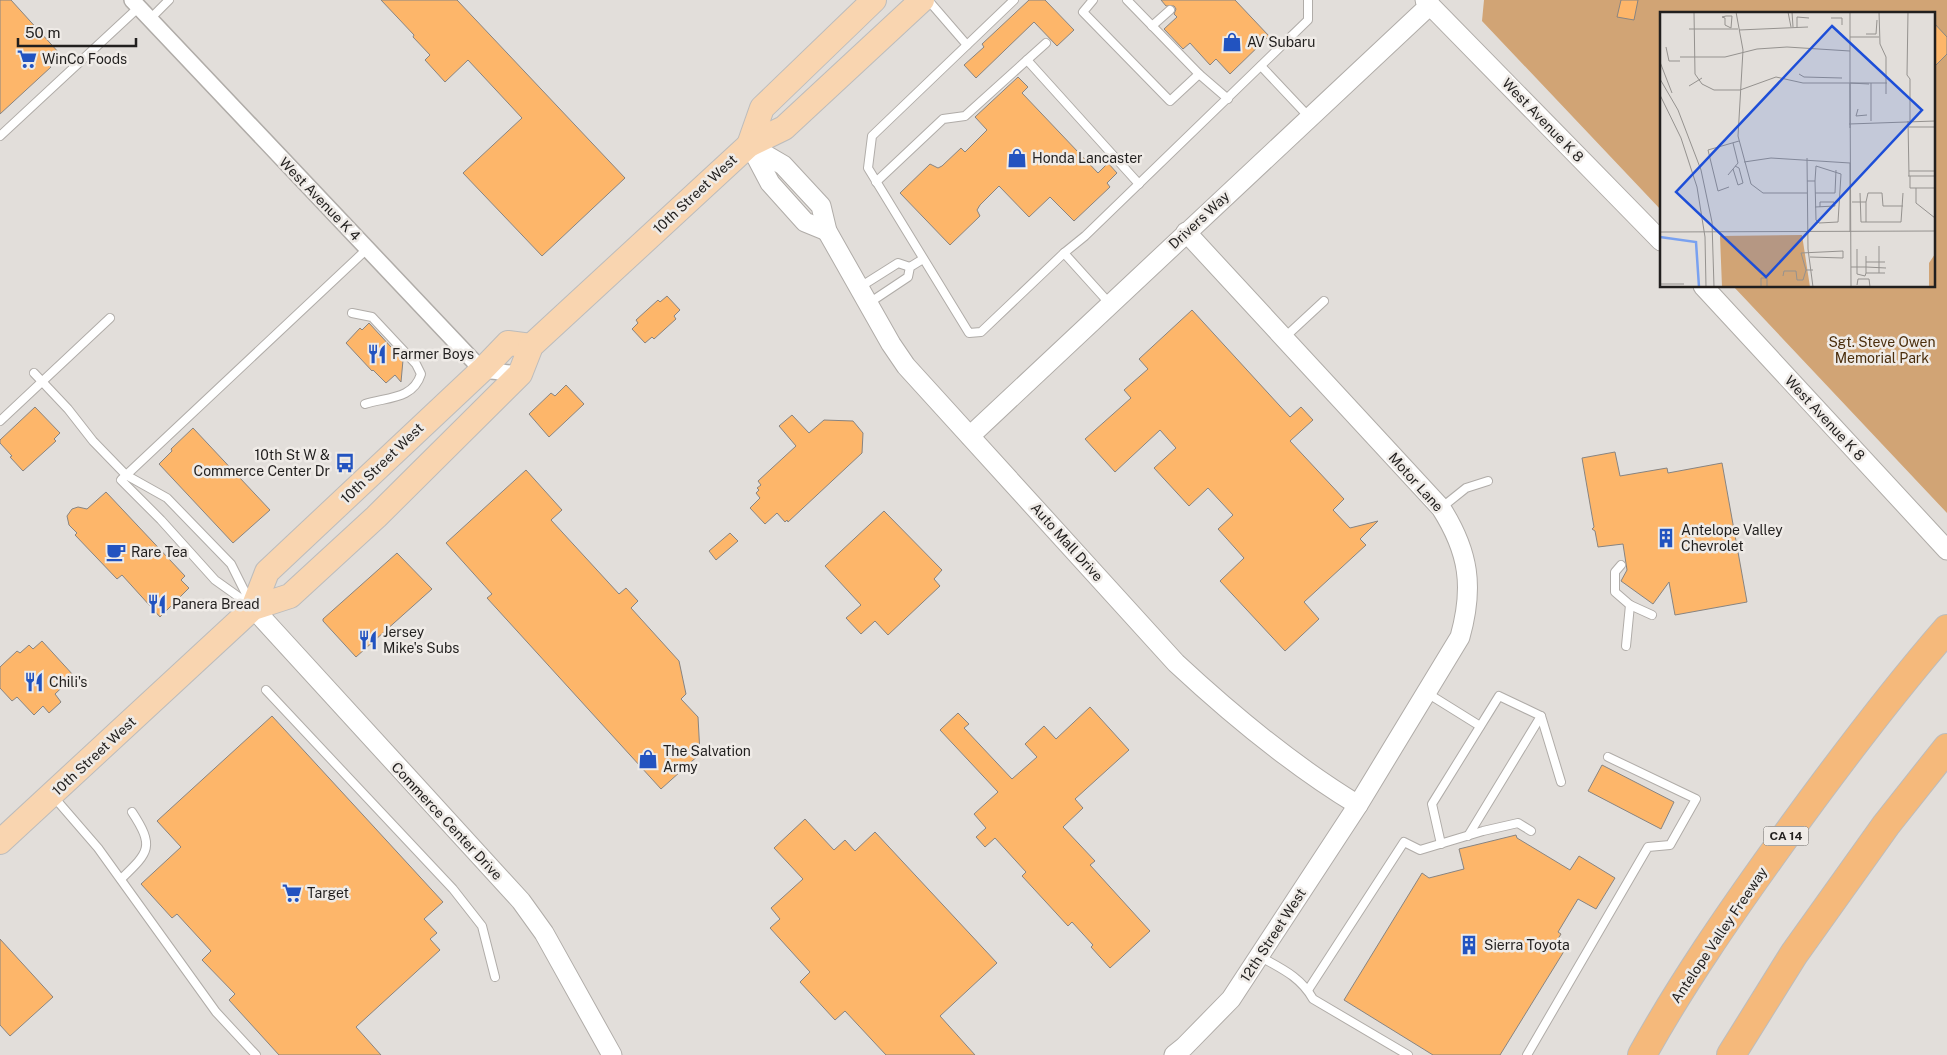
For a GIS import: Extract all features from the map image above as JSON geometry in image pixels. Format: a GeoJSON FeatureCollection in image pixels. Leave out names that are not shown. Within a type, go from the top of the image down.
{"type":"FeatureCollection","features":[{"type":"Feature","properties":{"kind":"highway","name":"Antelope Valley Freeway"},"geometry":{"type":"LineString","coordinates":[[1642,1055],[1736,906],[1836,765],[1921,658],[1947,629]]}},
{"type":"Feature","properties":{"kind":"highway"},"geometry":{"type":"LineString","coordinates":[[1731,1055],[1794,954],[1886,825],[1947,748]]}},
{"type":"Feature","properties":{"kind":"main road","name":"10th Street West"},"geometry":{"type":"LineString","coordinates":[[749,145],[762,108],[874,0]]}},
{"type":"Feature","properties":{"kind":"main road"},"geometry":{"type":"LineString","coordinates":[[892,28],[906,0]]}},
{"type":"Feature","properties":{"kind":"main road","name":"10th Street West"},"geometry":{"type":"LineString","coordinates":[[0,842],[254,608],[290,596],[376,517],[520,374],[531,346],[749,145],[784,128],[922,0]]}},
{"type":"Feature","properties":{"kind":"main road","name":"10th Street West"},"geometry":{"type":"LineString","coordinates":[[254,608],[267,572],[482,370],[508,343],[531,346]]}},
{"type":"Feature","properties":{"kind":"main road"},"geometry":{"type":"LineString","coordinates":[[376,517],[389,486],[474,400],[480,386],[482,370]]}},
{"type":"Feature","properties":{"kind":"street","name":"Drivers Way"},"geometry":{"type":"LineString","coordinates":[[970,436],[1430,2]]}},
{"type":"Feature","properties":{"kind":"street","name":"West Avenue K 8"},"geometry":{"type":"LineString","coordinates":[[1430,2],[1660,240]]}},
{"type":"Feature","properties":{"kind":"street","name":"West Avenue K 4"},"geometry":{"type":"LineString","coordinates":[[136,4],[482,370]]}},
{"type":"Feature","properties":{"kind":"street","name":"Auto Mall Drive"},"geometry":{"type":"LineString","coordinates":[[749,145],[770,183],[805,222],[827,232],[906,366],[1176,663],[1222,706],[1260,737],[1323,784],[1358,805]]}},
{"type":"Feature","properties":{"kind":"street","name":"Motor Lane"},"geometry":{"type":"LineString","coordinates":[[1186,232],[1441,508],[1452,524],[1462,546],[1467,565],[1468,602],[1460,637],[1358,805]]}},
{"type":"Feature","properties":{"kind":"street","name":"West Avenue K 8"},"geometry":{"type":"LineString","coordinates":[[1704,288],[1947,550]]}},
{"type":"Feature","properties":{"kind":"street"},"geometry":{"type":"LineString","coordinates":[[482,370],[520,374]]}},
{"type":"Feature","properties":{"kind":"street","name":"Commerce Center Drive"},"geometry":{"type":"LineString","coordinates":[[254,608],[521,901],[544,933],[612,1055]]}},
{"type":"Feature","properties":{"kind":"street","name":"12th Street West"},"geometry":{"type":"LineString","coordinates":[[1174,1055],[1231,999],[1358,805]]}},
{"type":"Feature","properties":{"kind":"lane"},"geometry":{"type":"LineString","coordinates":[[150,19],[169,0]]}},
{"type":"Feature","properties":{"kind":"lane"},"geometry":{"type":"LineString","coordinates":[[928,0],[967,45]]}},
{"type":"Feature","properties":{"kind":"lane"},"geometry":{"type":"LineString","coordinates":[[1014,0],[872,136],[868,168],[969,333],[981,332],[1064,253],[1085,236],[1228,99],[1308,20],[1308,0]]}},
{"type":"Feature","properties":{"kind":"lane"},"geometry":{"type":"LineString","coordinates":[[1093,0],[1083,12],[1170,101],[1199,74]]}},
{"type":"Feature","properties":{"kind":"lane"},"geometry":{"type":"LineString","coordinates":[[1127,0],[1199,74],[1228,99]]}},
{"type":"Feature","properties":{"kind":"lane"},"geometry":{"type":"LineString","coordinates":[[0,136],[136,4]]}},
{"type":"Feature","properties":{"kind":"lane"},"geometry":{"type":"LineString","coordinates":[[1152,26],[1170,10]]}},
{"type":"Feature","properties":{"kind":"lane"},"geometry":{"type":"LineString","coordinates":[[876,182],[943,119],[965,116],[1046,43]]}},
{"type":"Feature","properties":{"kind":"lane"},"geometry":{"type":"LineString","coordinates":[[1027,60],[1139,184]]}},
{"type":"Feature","properties":{"kind":"lane"},"geometry":{"type":"LineString","coordinates":[[1261,66],[1309,117]]}},
{"type":"Feature","properties":{"kind":"lane"},"geometry":{"type":"LineString","coordinates":[[34,373],[68,409],[93,441],[126,475],[367,249]]}},
{"type":"Feature","properties":{"kind":"lane"},"geometry":{"type":"LineString","coordinates":[[1064,253],[1110,304]]}},
{"type":"Feature","properties":{"kind":"lane"},"geometry":{"type":"LineString","coordinates":[[863,296],[908,277],[910,267],[923,259]]}},
{"type":"Feature","properties":{"kind":"lane"},"geometry":{"type":"LineString","coordinates":[[863,296],[898,263],[910,267]]}},
{"type":"Feature","properties":{"kind":"lane"},"geometry":{"type":"LineString","coordinates":[[1284,338],[1324,300]]}},
{"type":"Feature","properties":{"kind":"lane"},"geometry":{"type":"LineString","coordinates":[[352,313],[372,317],[416,364],[421,374],[414,386],[400,397],[365,404]]}},
{"type":"Feature","properties":{"kind":"lane"},"geometry":{"type":"LineString","coordinates":[[0,421],[110,318]]}},
{"type":"Feature","properties":{"kind":"lane","name":"Commerce Center Drive"},"geometry":{"type":"LineString","coordinates":[[126,475],[167,498],[231,564],[254,608],[216,580],[121,480],[126,475]]}},
{"type":"Feature","properties":{"kind":"lane"},"geometry":{"type":"LineString","coordinates":[[1441,508],[1466,488],[1488,481]]}},
{"type":"Feature","properties":{"kind":"lane"},"geometry":{"type":"LineString","coordinates":[[1621,565],[1615,572],[1615,592],[1630,605],[1652,615]]}},
{"type":"Feature","properties":{"kind":"lane"},"geometry":{"type":"LineString","coordinates":[[1626,646],[1630,605]]}},
{"type":"Feature","properties":{"kind":"lane"},"geometry":{"type":"LineString","coordinates":[[266,690],[452,889],[482,926],[495,977]]}},
{"type":"Feature","properties":{"kind":"lane"},"geometry":{"type":"LineString","coordinates":[[1427,693],[1480,726]]}},
{"type":"Feature","properties":{"kind":"lane"},"geometry":{"type":"LineString","coordinates":[[1441,844],[1432,804],[1499,696],[1540,716],[1561,782]]}},
{"type":"Feature","properties":{"kind":"lane"},"geometry":{"type":"LineString","coordinates":[[1468,836],[1540,716]]}},
{"type":"Feature","properties":{"kind":"lane"},"geometry":{"type":"LineString","coordinates":[[1527,1055],[1648,847],[1670,845],[1696,799],[1608,757]]}},
{"type":"Feature","properties":{"kind":"lane"},"geometry":{"type":"LineString","coordinates":[[52,794],[81,826],[121,879],[216,1012],[256,1055]]}},
{"type":"Feature","properties":{"kind":"lane"},"geometry":{"type":"LineString","coordinates":[[121,879],[142,858],[146,850],[146,837],[132,812]]}},
{"type":"Feature","properties":{"kind":"lane"},"geometry":{"type":"LineString","coordinates":[[1308,990],[1404,842],[1420,850],[1518,823],[1531,831]]}},
{"type":"Feature","properties":{"kind":"lane"},"geometry":{"type":"LineString","coordinates":[[1259,956],[1298,978],[1313,999],[1408,1055]]}},
{"type":"Feature","properties":{"kind":"green space","name":"Sgt. Steve Owen Memorial Park"},"geometry":{"type":"Polygon","coordinates":[[[1484,0],[1947,0],[1947,513],[1735,288],[1934,288],[1934,12],[1660,12],[1660,209],[1482,21],[1484,0]]]}},
{"type":"Feature","properties":{"kind":"building","name":"WinCo Foods"},"geometry":{"type":"Polygon","coordinates":[[[0,0],[11,0],[60,54],[49,65],[51,67],[0,114],[0,0]]]}},
{"type":"Feature","properties":{"kind":"building"},"geometry":{"type":"Polygon","coordinates":[[[381,0],[457,0],[625,178],[542,256],[463,173],[522,118],[468,60],[445,82],[425,60],[430,55],[381,0]]]}},
{"type":"Feature","properties":{"kind":"building"},"geometry":{"type":"Polygon","coordinates":[[[1029,0],[1045,0],[1074,30],[1057,46],[1034,22],[976,78],[964,65],[984,47],[982,44],[1029,0]]]}},
{"type":"Feature","properties":{"kind":"building","name":"AV Subaru"},"geometry":{"type":"Polygon","coordinates":[[[1161,0],[1235,0],[1269,36],[1230,74],[1216,59],[1210,65],[1190,43],[1183,49],[1164,29],[1177,17],[1174,14],[1176,9],[1174,6],[1166,6],[1161,0]]]}},
{"type":"Feature","properties":{"kind":"building"},"geometry":{"type":"Polygon","coordinates":[[[1621,0],[1638,0],[1634,20],[1617,17],[1621,0]]]}},
{"type":"Feature","properties":{"kind":"building"},"geometry":{"type":"Polygon","coordinates":[[[1934,23],[1947,37],[1947,54],[1934,67],[1934,23]]]}},
{"type":"Feature","properties":{"kind":"building","name":"Honda Lancaster"},"geometry":{"type":"Polygon","coordinates":[[[1018,77],[1028,87],[1022,93],[1098,173],[1108,163],[1117,173],[1107,183],[1110,187],[1074,221],[1050,197],[1029,217],[999,186],[980,205],[977,210],[980,216],[950,245],[900,193],[930,164],[938,168],[961,148],[965,152],[987,130],[975,117],[1018,77]]]}},
{"type":"Feature","properties":{"kind":"building"},"geometry":{"type":"Polygon","coordinates":[[[667,296],[680,310],[674,316],[676,319],[654,339],[652,337],[645,343],[632,329],[638,323],[636,320],[658,300],[660,302],[667,296]]]}},
{"type":"Feature","properties":{"kind":"building"},"geometry":{"type":"Polygon","coordinates":[[[1192,310],[1290,417],[1301,407],[1313,420],[1290,441],[1344,499],[1333,510],[1350,528],[1378,521],[1360,539],[1366,545],[1304,602],[1319,619],[1285,651],[1220,581],[1244,558],[1218,529],[1233,515],[1208,488],[1189,506],[1154,468],[1176,448],[1160,430],[1115,472],[1085,439],[1131,398],[1124,390],[1148,369],[1139,359],[1192,310]]]}},
{"type":"Feature","properties":{"kind":"building","name":"Farmer Boys"},"geometry":{"type":"Polygon","coordinates":[[[369,323],[403,360],[401,382],[395,375],[386,383],[346,343],[360,328],[362,330],[369,323]]]}},
{"type":"Feature","properties":{"kind":"building"},"geometry":{"type":"Polygon","coordinates":[[[566,385],[584,404],[549,437],[529,414],[551,393],[555,396],[566,385]]]}},
{"type":"Feature","properties":{"kind":"building"},"geometry":{"type":"Polygon","coordinates":[[[35,407],[60,433],[54,439],[56,441],[23,471],[10,457],[12,456],[0,443],[0,440],[35,407]]]}},
{"type":"Feature","properties":{"kind":"building"},"geometry":{"type":"Polygon","coordinates":[[[792,415],[809,433],[824,420],[853,421],[863,433],[862,453],[788,522],[787,520],[785,522],[777,513],[765,524],[750,508],[760,498],[756,493],[759,490],[757,488],[761,485],[758,481],[796,446],[779,426],[792,415]]]}},
{"type":"Feature","properties":{"kind":"building"},"geometry":{"type":"Polygon","coordinates":[[[193,428],[270,510],[233,543],[159,464],[172,451],[171,449],[193,428]]]}},
{"type":"Feature","properties":{"kind":"building","name":"Antelope Valley Chevrolet"},"geometry":{"type":"Polygon","coordinates":[[[1615,452],[1620,476],[1667,468],[1668,473],[1722,463],[1747,602],[1675,615],[1669,582],[1653,604],[1621,581],[1627,570],[1623,544],[1598,547],[1595,531],[1592,529],[1594,527],[1582,458],[1615,452]]]}},
{"type":"Feature","properties":{"kind":"building"},"geometry":{"type":"Polygon","coordinates":[[[526,470],[562,510],[551,520],[619,594],[626,588],[638,601],[631,608],[679,661],[686,694],[681,699],[698,717],[700,754],[661,789],[487,598],[492,594],[446,543],[526,470]]]}},
{"type":"Feature","properties":{"kind":"building"},"geometry":{"type":"Polygon","coordinates":[[[106,492],[185,576],[181,580],[189,588],[160,617],[122,575],[117,579],[75,535],[77,533],[69,525],[67,516],[72,509],[78,507],[87,509],[106,492]]]}},
{"type":"Feature","properties":{"kind":"building"},"geometry":{"type":"Polygon","coordinates":[[[884,511],[942,570],[934,579],[940,586],[888,635],[875,621],[861,634],[846,618],[861,605],[825,566],[884,511]]]}},
{"type":"Feature","properties":{"kind":"building"},"geometry":{"type":"Polygon","coordinates":[[[730,533],[738,541],[716,560],[709,551],[730,533]]]}},
{"type":"Feature","properties":{"kind":"building"},"geometry":{"type":"Polygon","coordinates":[[[397,553],[432,589],[356,657],[323,619],[397,553]]]}},
{"type":"Feature","properties":{"kind":"building","name":"Chili's"},"geometry":{"type":"Polygon","coordinates":[[[42,641],[74,676],[55,694],[61,702],[49,713],[43,706],[34,715],[17,697],[12,701],[0,688],[0,667],[17,651],[20,653],[29,645],[33,649],[42,641]]]}},
{"type":"Feature","properties":{"kind":"building"},"geometry":{"type":"Polygon","coordinates":[[[1090,707],[1129,750],[1075,799],[1083,808],[1063,827],[1095,861],[1090,865],[1150,931],[1110,968],[1091,947],[1093,945],[1072,922],[1068,926],[1022,876],[1026,872],[995,838],[985,847],[976,837],[986,828],[974,814],[998,792],[940,730],[958,713],[969,724],[964,728],[1012,779],[1037,757],[1025,744],[1044,726],[1056,739],[1090,707]]]}},
{"type":"Feature","properties":{"kind":"building","name":"Target"},"geometry":{"type":"Polygon","coordinates":[[[272,716],[443,902],[424,919],[437,933],[430,939],[440,950],[356,1027],[381,1055],[279,1055],[229,1000],[235,994],[202,960],[211,951],[177,914],[172,918],[141,884],[181,847],[157,821],[272,716]]]}},
{"type":"Feature","properties":{"kind":"building"},"geometry":{"type":"Polygon","coordinates":[[[1602,765],[1674,802],[1661,829],[1588,791],[1602,765]]]}},
{"type":"Feature","properties":{"kind":"building"},"geometry":{"type":"Polygon","coordinates":[[[805,819],[834,850],[845,840],[855,851],[875,832],[997,963],[940,1016],[975,1055],[886,1055],[845,1011],[835,1020],[800,982],[810,972],[770,928],[780,919],[771,908],[803,879],[774,848],[805,819]]]}},
{"type":"Feature","properties":{"kind":"building","name":"Sierra Toyota"},"geometry":{"type":"Polygon","coordinates":[[[1516,835],[1517,838],[1570,870],[1579,856],[1615,878],[1596,909],[1578,899],[1558,932],[1561,934],[1556,942],[1566,948],[1500,1055],[1433,1055],[1344,1000],[1422,873],[1429,878],[1464,869],[1459,849],[1516,835]]]}},
{"type":"Feature","properties":{"kind":"building"},"geometry":{"type":"Polygon","coordinates":[[[0,939],[53,997],[10,1036],[0,1025],[0,939]]]}},
{"type":"Feature","properties":{"kind":"place","name":"AV Subaru"},"geometry":{"type":"Point","coordinates":[1232,42]}},
{"type":"Feature","properties":{"kind":"place","name":"WinCo Foods"},"geometry":{"type":"Point","coordinates":[27,59]}},
{"type":"Feature","properties":{"kind":"place","name":"Honda Lancaster"},"geometry":{"type":"Point","coordinates":[1017,158]}},
{"type":"Feature","properties":{"kind":"place","name":"Farmer Boys"},"geometry":{"type":"Point","coordinates":[377,354]}},
{"type":"Feature","properties":{"kind":"place","name":"10th St W & Commerce Center Dr"},"geometry":{"type":"Point","coordinates":[345,463]}},
{"type":"Feature","properties":{"kind":"place","name":"Antelope Valley Chevrolet"},"geometry":{"type":"Point","coordinates":[1666,538]}},
{"type":"Feature","properties":{"kind":"place","name":"Rare Tea"},"geometry":{"type":"Point","coordinates":[116,552]}},
{"type":"Feature","properties":{"kind":"place","name":"Panera Bread"},"geometry":{"type":"Point","coordinates":[157,604]}},
{"type":"Feature","properties":{"kind":"place","name":"Jersey Mike's Subs"},"geometry":{"type":"Point","coordinates":[368,640]}},
{"type":"Feature","properties":{"kind":"place","name":"Chili's"},"geometry":{"type":"Point","coordinates":[34,682]}},
{"type":"Feature","properties":{"kind":"place","name":"The Salvation Army"},"geometry":{"type":"Point","coordinates":[648,759]}},
{"type":"Feature","properties":{"kind":"place","name":"Target"},"geometry":{"type":"Point","coordinates":[292,893]}},
{"type":"Feature","properties":{"kind":"place","name":"Sierra Toyota"},"geometry":{"type":"Point","coordinates":[1469,945]}}]}
